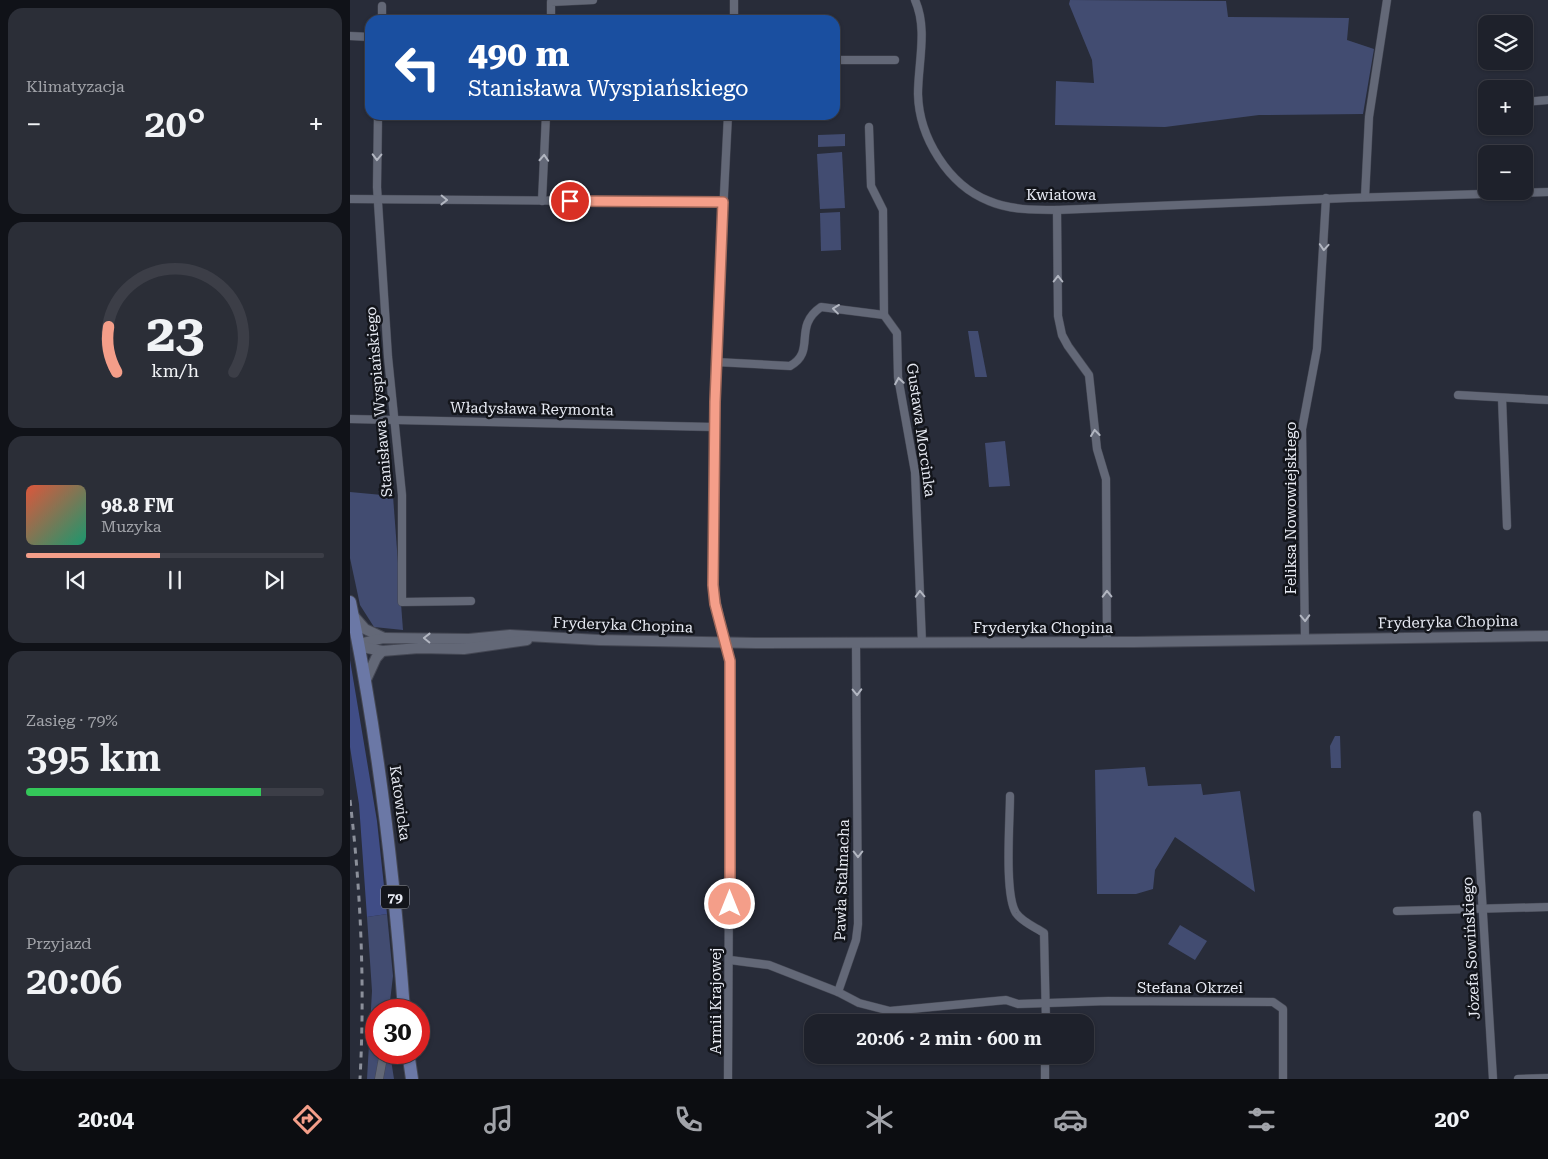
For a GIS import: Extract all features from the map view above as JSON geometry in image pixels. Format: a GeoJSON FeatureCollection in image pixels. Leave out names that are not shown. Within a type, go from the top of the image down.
{"type":"FeatureCollection","features":[{"type":"Feature","properties":{"kind":"main road","name":"Katowicka"},"geometry":{"type":"LineString","coordinates":[[351,608],[365,682],[387,828],[403,999]]}},
{"type":"Feature","properties":{"kind":"main road"},"geometry":{"type":"LineString","coordinates":[[410,1064],[412,1079]]}},
{"type":"Feature","properties":{"kind":"street"},"geometry":{"type":"LineString","coordinates":[[551,15],[552,2],[593,0]]}},
{"type":"Feature","properties":{"kind":"street"},"geometry":{"type":"LineString","coordinates":[[734,0],[734,15]]}},
{"type":"Feature","properties":{"kind":"street","name":"Kwiatowa"},"geometry":{"type":"LineString","coordinates":[[914,0],[922,20],[919,104],[926,133],[936,154],[960,181],[987,201],[1018,208],[1057,210],[1326,198],[1548,192]]}},
{"type":"Feature","properties":{"kind":"street"},"geometry":{"type":"LineString","coordinates":[[1365,197],[1369,117],[1387,0]]}},
{"type":"Feature","properties":{"kind":"street"},"geometry":{"type":"LineString","coordinates":[[382,6],[382,15]]}},
{"type":"Feature","properties":{"kind":"street"},"geometry":{"type":"LineString","coordinates":[[350,36],[365,37]]}},
{"type":"Feature","properties":{"kind":"street"},"geometry":{"type":"LineString","coordinates":[[840,60],[895,60]]}},
{"type":"Feature","properties":{"kind":"street"},"geometry":{"type":"LineString","coordinates":[[1533,101],[1548,100]]}},
{"type":"Feature","properties":{"kind":"street","name":"Stanisława Wyspiańskiego"},"geometry":{"type":"LineString","coordinates":[[378,120],[378,199],[394,419],[402,496],[402,602],[471,601]]}},
{"type":"Feature","properties":{"kind":"street"},"geometry":{"type":"LineString","coordinates":[[542,201],[546,120]]}},
{"type":"Feature","properties":{"kind":"street","name":"Armii Krajowej"},"geometry":{"type":"LineString","coordinates":[[728,120],[716,362],[713,585],[730,666],[728,1079]]}},
{"type":"Feature","properties":{"kind":"street"},"geometry":{"type":"LineString","coordinates":[[716,362],[790,366],[798,362],[803,355],[806,325],[810,314],[821,307],[884,315],[884,210],[871,186],[869,127]]}},
{"type":"Feature","properties":{"kind":"street","name":"Feliksa Nowowiejskiego"},"geometry":{"type":"LineString","coordinates":[[1305,640],[1302,429],[1317,349],[1326,198]]}},
{"type":"Feature","properties":{"kind":"street"},"geometry":{"type":"LineString","coordinates":[[350,199],[723,202]]}},
{"type":"Feature","properties":{"kind":"street"},"geometry":{"type":"LineString","coordinates":[[1057,210],[1058,316],[1062,335],[1088,375],[1097,449],[1106,479],[1107,643]]}},
{"type":"Feature","properties":{"kind":"street","name":"Gustawa Morcinka"},"geometry":{"type":"LineString","coordinates":[[884,315],[897,333],[898,377],[915,472],[922,643]]}},
{"type":"Feature","properties":{"kind":"street"},"geometry":{"type":"LineString","coordinates":[[1458,395],[1548,400]]}},
{"type":"Feature","properties":{"kind":"street"},"geometry":{"type":"LineString","coordinates":[[1502,398],[1507,526]]}},
{"type":"Feature","properties":{"kind":"street","name":"Władysława Reymonta"},"geometry":{"type":"LineString","coordinates":[[350,419],[714,427]]}},
{"type":"Feature","properties":{"kind":"street"},"geometry":{"type":"LineString","coordinates":[[351,608],[366,629],[384,638]]}},
{"type":"Feature","properties":{"kind":"street","name":"Fryderyka Chopina"},"geometry":{"type":"LineString","coordinates":[[358,645],[384,638],[469,639],[510,635],[725,643],[1107,643],[1548,636]]}},
{"type":"Feature","properties":{"kind":"street","name":"Fryderyka Chopina"},"geometry":{"type":"LineString","coordinates":[[358,645],[382,651],[449,649],[488,647],[538,637]]}},
{"type":"Feature","properties":{"kind":"street","name":"Fryderyka Chopina"},"geometry":{"type":"LineString","coordinates":[[469,639],[488,647]]}},
{"type":"Feature","properties":{"kind":"street","name":"Fryderyka Chopina"},"geometry":{"type":"LineString","coordinates":[[449,649],[469,639]]}},
{"type":"Feature","properties":{"kind":"street","name":"Pawła Stalmacha"},"geometry":{"type":"LineString","coordinates":[[838,992],[856,940],[858,924],[856,643]]}},
{"type":"Feature","properties":{"kind":"street"},"geometry":{"type":"LineString","coordinates":[[365,682],[376,658],[382,651]]}},
{"type":"Feature","properties":{"kind":"street"},"geometry":{"type":"LineString","coordinates":[[1010,796],[1009,888],[1015,912],[1025,922],[1044,933],[1046,1014]]}},
{"type":"Feature","properties":{"kind":"street","name":"Józefa Sowińskiego"},"geometry":{"type":"LineString","coordinates":[[1477,815],[1493,1079]]}},
{"type":"Feature","properties":{"kind":"street"},"geometry":{"type":"LineString","coordinates":[[1396,910],[1548,907]]}},
{"type":"Feature","properties":{"kind":"street"},"geometry":{"type":"LineString","coordinates":[[730,960],[769,965],[838,992],[859,1003],[890,1011],[1006,1000],[1018,1004],[1046,1002]]}},
{"type":"Feature","properties":{"kind":"street","name":"Stefana Okrzei"},"geometry":{"type":"LineString","coordinates":[[1046,1002],[1273,1002],[1283,1010],[1283,1079]]}},
{"type":"Feature","properties":{"kind":"street"},"geometry":{"type":"LineString","coordinates":[[379,1079],[382,1064]]}},
{"type":"Feature","properties":{"kind":"street"},"geometry":{"type":"LineString","coordinates":[[1045,1064],[1045,1079]]}},
{"type":"Feature","properties":{"kind":"street"},"geometry":{"type":"LineString","coordinates":[[1518,1079],[1548,1078]]}},
{"type":"Feature","properties":{"kind":"shaded area"},"geometry":{"type":"Polygon","coordinates":[[[1070,0],[1226,1],[1228,17],[1349,18],[1347,40],[1374,49],[1363,114],[1259,115],[1165,127],[1055,125],[1056,81],[1094,83],[1092,60],[1069,4],[1070,0]]]}},
{"type":"Feature","properties":{"kind":"shaded area"},"geometry":{"type":"Polygon","coordinates":[[[845,134],[845,146],[818,147],[818,135],[845,134]]]}},
{"type":"Feature","properties":{"kind":"shaded area"},"geometry":{"type":"Polygon","coordinates":[[[842,152],[845,208],[820,209],[817,154],[842,152]]]}},
{"type":"Feature","properties":{"kind":"shaded area"},"geometry":{"type":"Polygon","coordinates":[[[840,212],[841,250],[821,251],[820,213],[840,212]]]}},
{"type":"Feature","properties":{"kind":"shaded area"},"geometry":{"type":"Polygon","coordinates":[[[968,331],[978,331],[987,377],[975,377],[968,331]]]}},
{"type":"Feature","properties":{"kind":"shaded area"},"geometry":{"type":"Polygon","coordinates":[[[1005,441],[1010,486],[989,487],[985,443],[1005,441]]]}},
{"type":"Feature","properties":{"kind":"shaded area"},"geometry":{"type":"Polygon","coordinates":[[[350,492],[393,496],[403,630],[374,627],[360,605],[350,558],[350,492]]]}},
{"type":"Feature","properties":{"kind":"shaded area"},"geometry":{"type":"Polygon","coordinates":[[[350,660],[377,821],[387,914],[367,917],[359,804],[350,747],[350,660]]]}},
{"type":"Feature","properties":{"kind":"shaded area"},"geometry":{"type":"Polygon","coordinates":[[[1335,736],[1340,736],[1341,768],[1331,768],[1330,746],[1335,736]]]}},
{"type":"Feature","properties":{"kind":"shaded area"},"geometry":{"type":"Polygon","coordinates":[[[1145,767],[1148,786],[1201,784],[1203,795],[1240,791],[1255,892],[1175,837],[1155,870],[1153,889],[1136,894],[1097,894],[1095,770],[1145,767]]]}},
{"type":"Feature","properties":{"kind":"shaded area"},"geometry":{"type":"Polygon","coordinates":[[[387,914],[393,976],[390,999],[372,999],[367,917],[387,914]]]}},
{"type":"Feature","properties":{"kind":"shaded area"},"geometry":{"type":"Polygon","coordinates":[[[1180,925],[1207,941],[1195,960],[1168,944],[1180,925]]]}},
{"type":"Feature","properties":{"kind":"shaded area"},"geometry":{"type":"Polygon","coordinates":[[[368,1064],[392,1064],[394,1079],[367,1079],[368,1064]]]}},
{"type":"Feature","properties":{"kind":"railway"},"geometry":{"type":"LineString","coordinates":[[350,800],[357,869],[361,940],[362,1010],[360,1079]]}},
{"type":"Feature","properties":{"kind":"route"},"geometry":{"type":"LineString","coordinates":[[570,201],[723,202],[716,352],[713,585],[715,604],[730,661],[730,904]]}}]}
